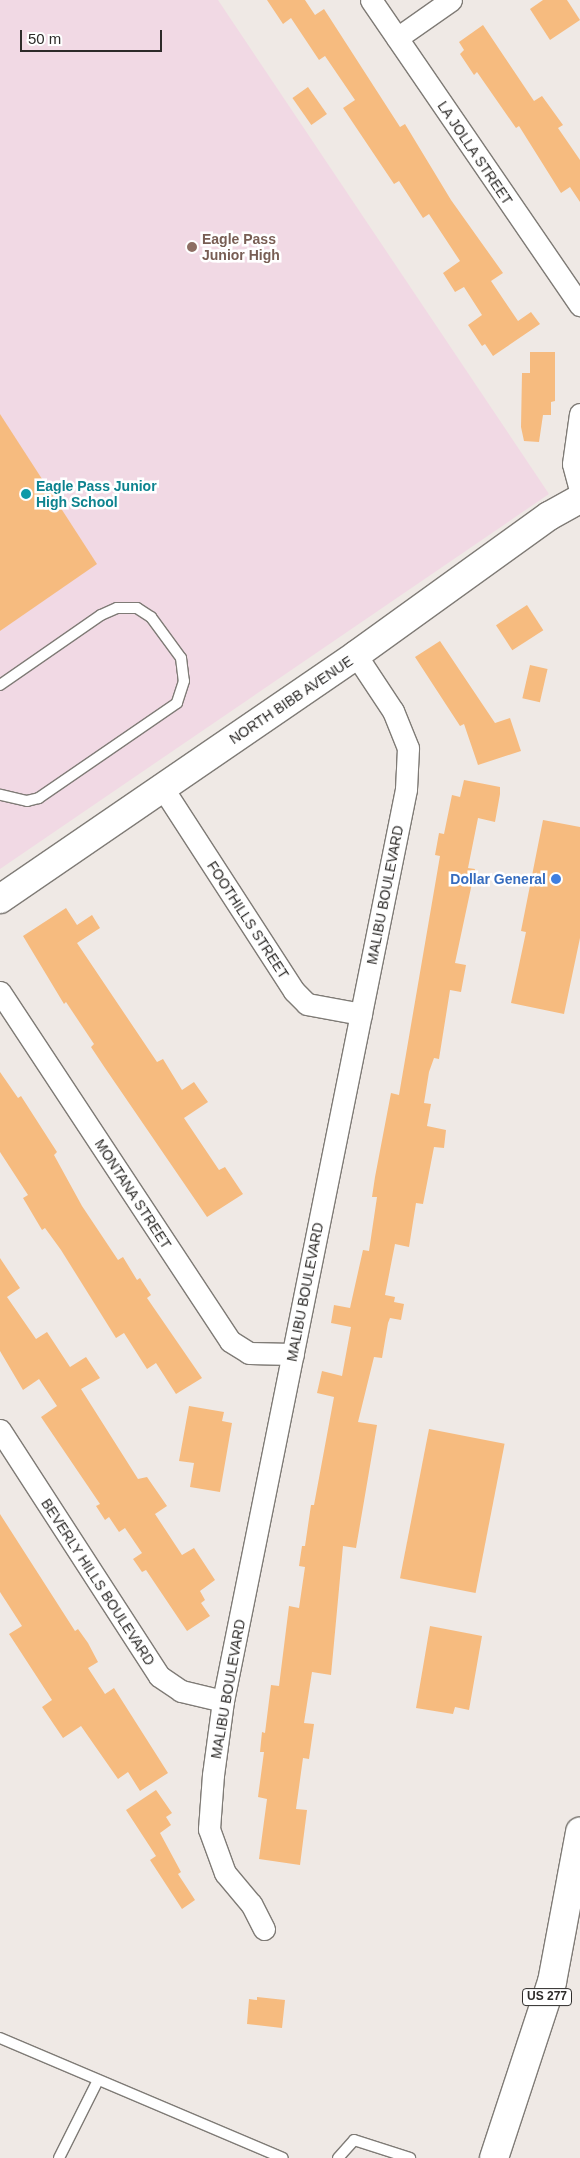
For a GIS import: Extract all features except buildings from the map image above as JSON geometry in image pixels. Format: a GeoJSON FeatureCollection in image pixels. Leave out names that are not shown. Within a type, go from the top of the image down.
{"type":"FeatureCollection","features":[{"type":"Feature","properties":{"kind":"main road","name":"NORTH BIBB AVENUE"},"geometry":{"type":"LineString","coordinates":[[0,898],[356,655],[549,516],[580,499]]}},
{"type":"Feature","properties":{"kind":"main road","name":"US 277"},"geometry":{"type":"LineString","coordinates":[[494,2158],[552,1982],[580,1832]]}},
{"type":"Feature","properties":{"kind":"street","name":"LA JOLLA STREET"},"geometry":{"type":"LineString","coordinates":[[371,0],[580,305]]}},
{"type":"Feature","properties":{"kind":"street"},"geometry":{"type":"LineString","coordinates":[[397,38],[451,0]]}},
{"type":"Feature","properties":{"kind":"street"},"geometry":{"type":"LineString","coordinates":[[580,414],[573,464],[580,490]]}},
{"type":"Feature","properties":{"kind":"street","name":"MALIBU BOULEVARD"},"geometry":{"type":"LineString","coordinates":[[264,1929],[252,1904],[225,1873],[209,1829],[223,1701],[406,789],[408,748],[393,712],[356,655]]}},
{"type":"Feature","properties":{"kind":"street","name":"FOOTHILLS STREET"},"geometry":{"type":"LineString","coordinates":[[162,787],[294,992],[307,1004],[361,1014]]}},
{"type":"Feature","properties":{"kind":"street","name":"MONTANA STREET"},"geometry":{"type":"LineString","coordinates":[[0,992],[230,1341],[249,1354],[293,1354]]}},
{"type":"Feature","properties":{"kind":"street","name":"BEVERLY HILLS BOULEVARD"},"geometry":{"type":"LineString","coordinates":[[0,1430],[159,1676],[181,1691],[223,1701]]}},
{"type":"Feature","properties":{"kind":"lane"},"geometry":{"type":"LineString","coordinates":[[0,685],[101,615],[116,608],[138,608],[151,617],[181,658],[184,681],[177,704],[39,798],[28,801],[0,795]]}},
{"type":"Feature","properties":{"kind":"lane"},"geometry":{"type":"LineString","coordinates":[[0,2038],[282,2158]]}},
{"type":"Feature","properties":{"kind":"lane"},"geometry":{"type":"LineString","coordinates":[[59,2158],[98,2080]]}},
{"type":"Feature","properties":{"kind":"lane"},"geometry":{"type":"LineString","coordinates":[[338,2158],[354,2140],[396,2156],[410,2158]]}},
{"type":"Feature","properties":{"kind":"shaded area","name":"Eagle Pass Junior High"},"geometry":{"type":"Polygon","coordinates":[[[0,0],[218,0],[549,494],[0,869],[0,0]]]}},
{"type":"Feature","properties":{"kind":"place","name":"Eagle Pass Junior High"},"geometry":{"type":"Point","coordinates":[192,247]}},
{"type":"Feature","properties":{"kind":"place","name":"Eagle Pass Junior High School"},"geometry":{"type":"Point","coordinates":[26,494]}},
{"type":"Feature","properties":{"kind":"place","name":"Dollar General"},"geometry":{"type":"Point","coordinates":[556,879]}}]}
